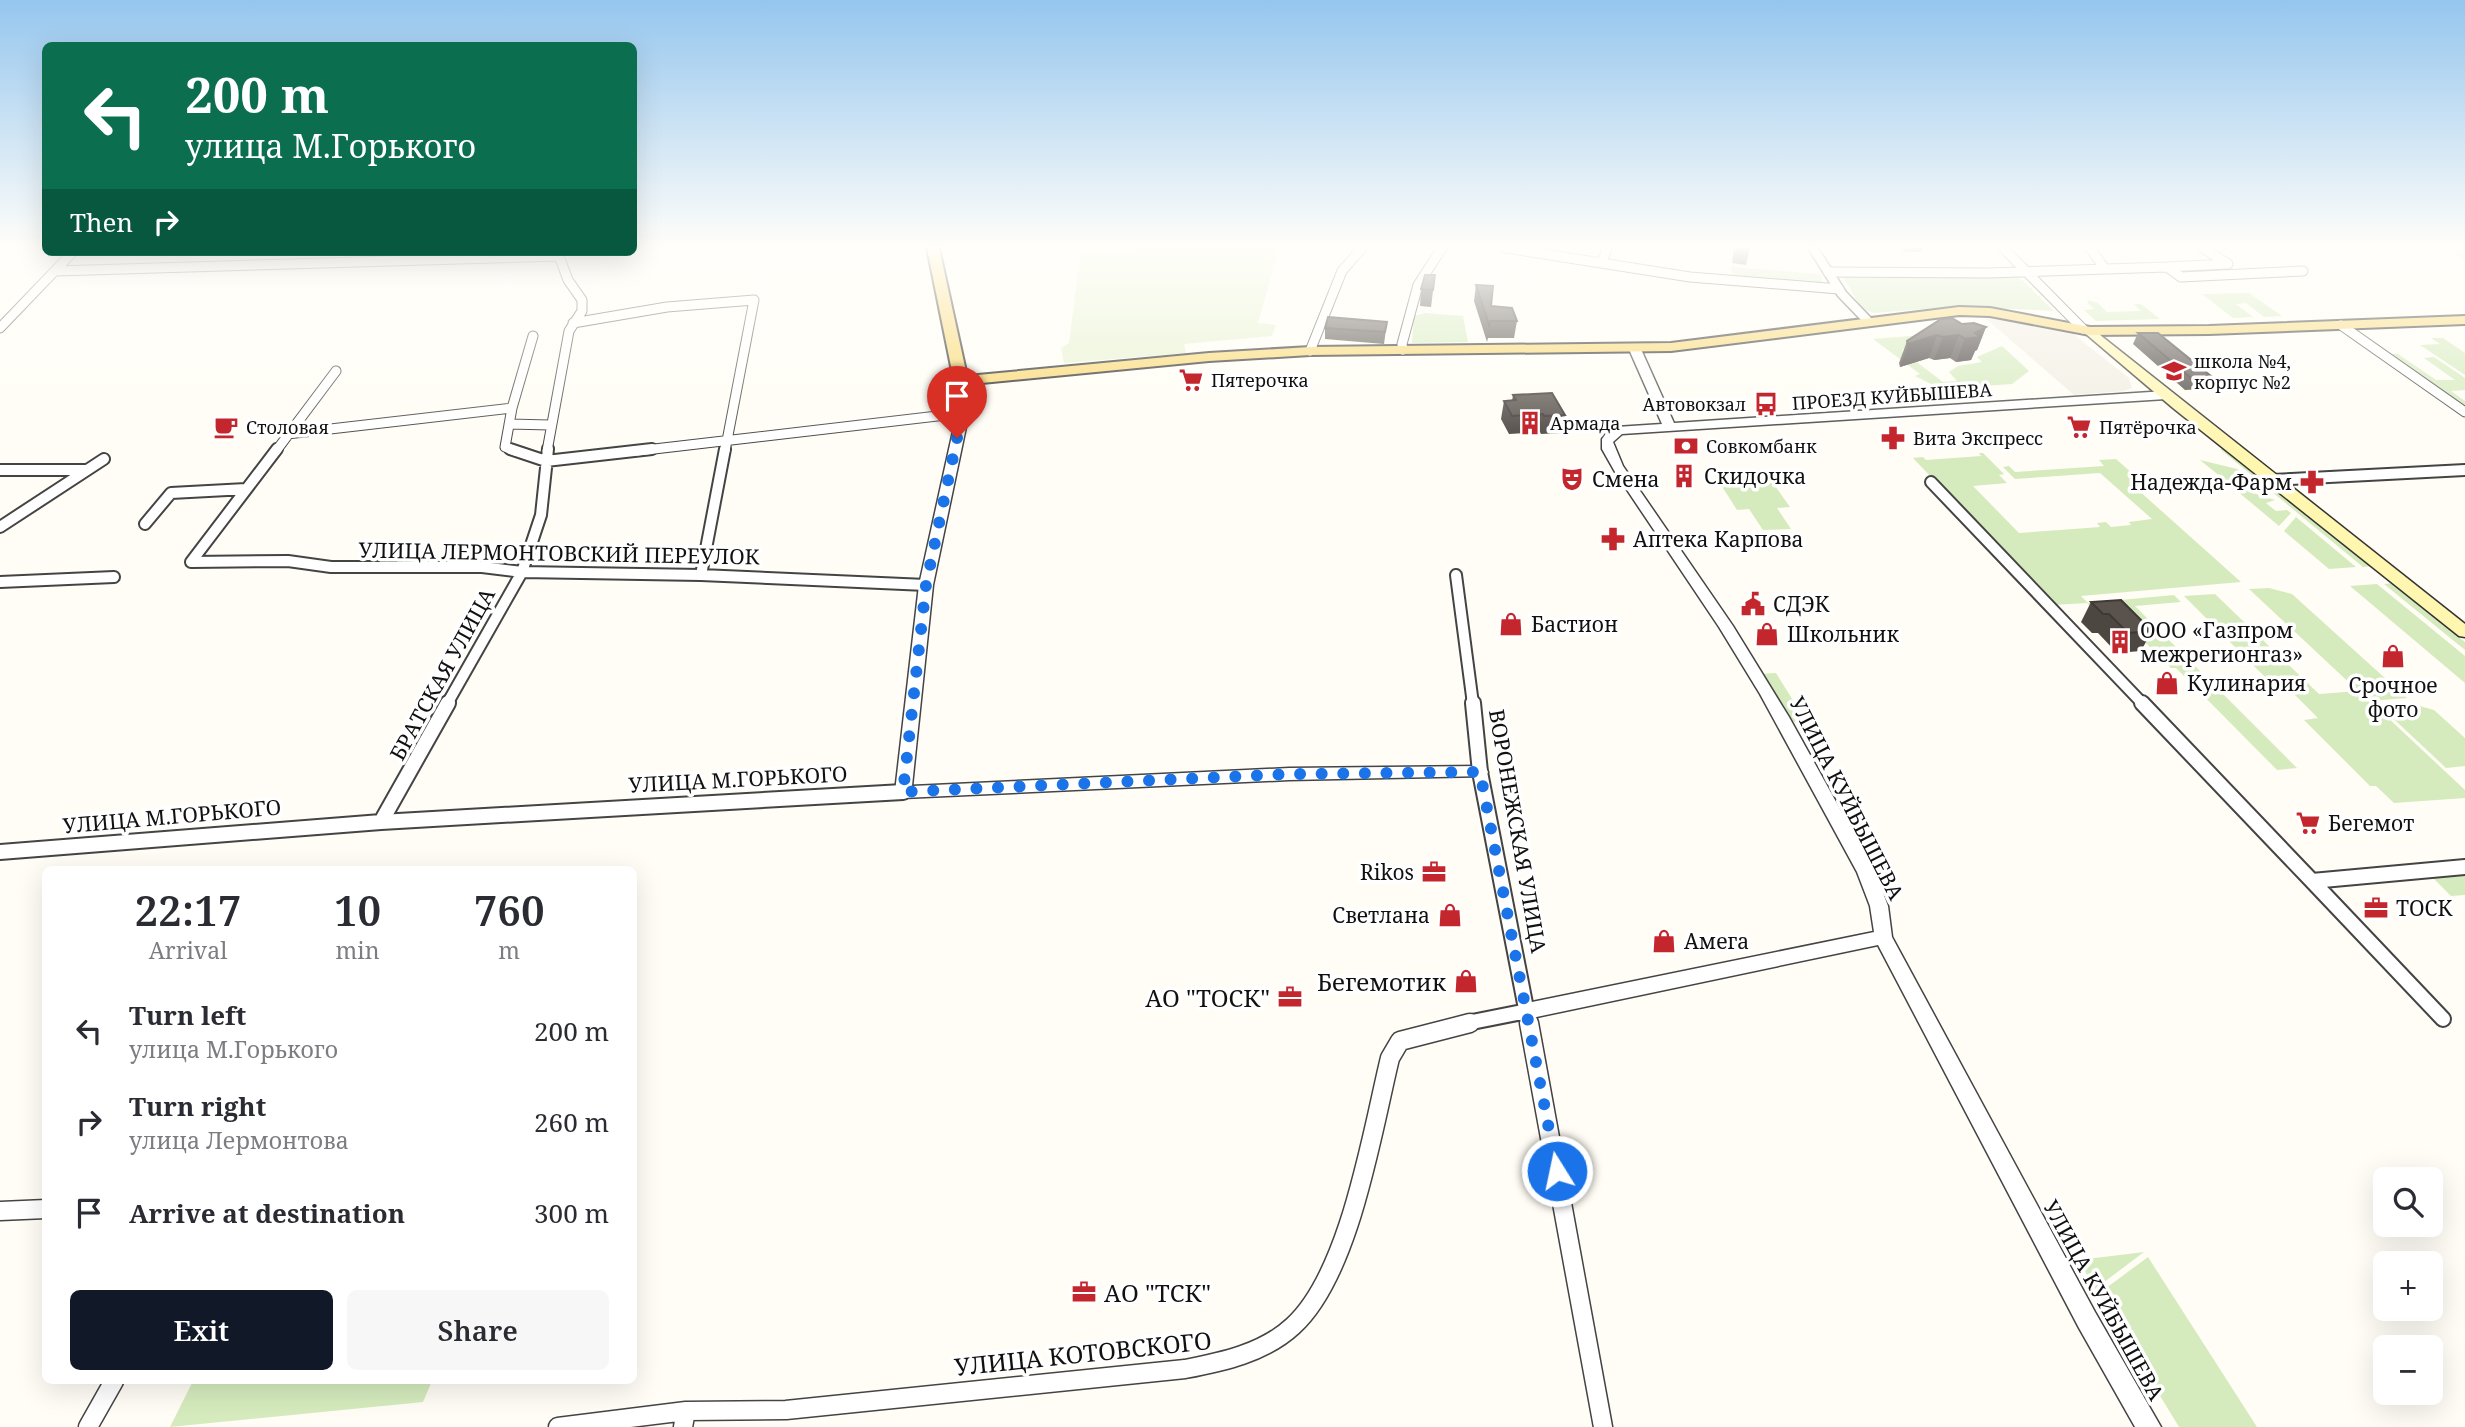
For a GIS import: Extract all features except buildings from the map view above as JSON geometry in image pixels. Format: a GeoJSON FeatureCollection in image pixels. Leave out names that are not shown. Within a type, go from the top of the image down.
{"type":"FeatureCollection","features":[{"type":"Feature","properties":{"kind":"main road"},"geometry":{"type":"LineString","coordinates":[[947,315],[961,381],[1209,357],[1310,351],[1697,344],[1922,315]]}},
{"type":"Feature","properties":{"kind":"main road"},"geometry":{"type":"LineString","coordinates":[[2004,315],[2087,330],[2147,331]]}},
{"type":"Feature","properties":{"kind":"main road"},"geometry":{"type":"LineString","coordinates":[[2122,331],[2465,320]]}},
{"type":"Feature","properties":{"kind":"main road"},"geometry":{"type":"LineString","coordinates":[[2087,330],[2465,632]]}},
{"type":"Feature","properties":{"kind":"street"},"geometry":{"type":"LineString","coordinates":[[0,328],[13,315]]}},
{"type":"Feature","properties":{"kind":"street","name":"БРАТСКАЯ УЛИЦА"},"geometry":{"type":"LineString","coordinates":[[381,822],[522,572],[541,515],[550,425],[573,323],[579,315]]}},
{"type":"Feature","properties":{"kind":"street"},"geometry":{"type":"LineString","coordinates":[[573,323],[622,315]]}},
{"type":"Feature","properties":{"kind":"street"},"geometry":{"type":"LineString","coordinates":[[701,575],[751,315]]}},
{"type":"Feature","properties":{"kind":"street"},"geometry":{"type":"LineString","coordinates":[[1310,351],[1325,315]]}},
{"type":"Feature","properties":{"kind":"street"},"geometry":{"type":"LineString","coordinates":[[1404,350],[1402,344],[1410,315]]}},
{"type":"Feature","properties":{"kind":"street"},"geometry":{"type":"LineString","coordinates":[[1862,315],[1867,320]]}},
{"type":"Feature","properties":{"kind":"street"},"geometry":{"type":"LineString","coordinates":[[2071,315],[2087,330]]}},
{"type":"Feature","properties":{"kind":"street"},"geometry":{"type":"LineString","coordinates":[[2341,325],[2465,412]]}},
{"type":"Feature","properties":{"kind":"street"},"geometry":{"type":"LineString","coordinates":[[533,336],[512,408],[505,447],[545,461],[962,413]]}},
{"type":"Feature","properties":{"kind":"street"},"geometry":{"type":"LineString","coordinates":[[1634,347],[1670,427]]}},
{"type":"Feature","properties":{"kind":"street"},"geometry":{"type":"LineString","coordinates":[[145,524],[171,493],[246,488],[336,371]]}},
{"type":"Feature","properties":{"kind":"street"},"geometry":{"type":"LineString","coordinates":[[903,792],[926,585],[962,413],[961,381]]}},
{"type":"Feature","properties":{"kind":"street","name":"ПРОЕЗД КУЙБЫШЕВА"},"geometry":{"type":"LineString","coordinates":[[1620,430],[2165,395]]}},
{"type":"Feature","properties":{"kind":"street"},"geometry":{"type":"LineString","coordinates":[[287,434],[512,408]]}},
{"type":"Feature","properties":{"kind":"street"},"geometry":{"type":"LineString","coordinates":[[509,424],[550,425]]}},
{"type":"Feature","properties":{"kind":"street","name":"УЛИЦА КУЙБЫШЕВА"},"geometry":{"type":"LineString","coordinates":[[1620,430],[1608,437],[1607,447],[1674,554],[1726,626],[1787,726],[1874,892],[1884,924],[1883,937],[2087,1321],[2149,1427]]}},
{"type":"Feature","properties":{"kind":"street"},"geometry":{"type":"LineString","coordinates":[[0,527],[104,459]]}},
{"type":"Feature","properties":{"kind":"street"},"geometry":{"type":"LineString","coordinates":[[0,470],[89,470]]}},
{"type":"Feature","properties":{"kind":"street"},"geometry":{"type":"LineString","coordinates":[[2273,480],[2465,470]]}},
{"type":"Feature","properties":{"kind":"street"},"geometry":{"type":"LineString","coordinates":[[1931,482],[2443,1019]]}},
{"type":"Feature","properties":{"kind":"street","name":"УЛИЦА ЛЕРМОНТОВСКИЙ ПЕРЕУЛОК"},"geometry":{"type":"LineString","coordinates":[[246,488],[191,562],[288,561],[331,567],[482,567],[522,572],[701,575],[926,585]]}},
{"type":"Feature","properties":{"kind":"street","name":"ВОРОНЕЖСКАЯ УЛИЦА"},"geometry":{"type":"LineString","coordinates":[[1456,575],[1468,649],[1480,772],[1604,1427]]}},
{"type":"Feature","properties":{"kind":"street"},"geometry":{"type":"LineString","coordinates":[[0,582],[114,577]]}},
{"type":"Feature","properties":{"kind":"street","name":"УЛИЦА М.ГОРЬКОГО"},"geometry":{"type":"LineString","coordinates":[[0,852],[381,822],[903,792],[1289,774],[1480,772]]}},
{"type":"Feature","properties":{"kind":"street"},"geometry":{"type":"LineString","coordinates":[[2312,881],[2465,867]]}},
{"type":"Feature","properties":{"kind":"street"},"geometry":{"type":"LineString","coordinates":[[1527,1011],[1883,937]]}},
{"type":"Feature","properties":{"kind":"street","name":"УЛИЦА КОТОВСКОГО"},"geometry":{"type":"LineString","coordinates":[[558,1427],[786,1410],[1185,1369],[1235,1360],[1267,1344],[1295,1324],[1317,1294],[1340,1251],[1390,1058],[1400,1041],[1439,1029],[1527,1011]]}},
{"type":"Feature","properties":{"kind":"street"},"geometry":{"type":"LineString","coordinates":[[0,1212],[42,1209]]}},
{"type":"Feature","properties":{"kind":"street"},"geometry":{"type":"LineString","coordinates":[[88,1427],[112,1384]]}},
{"type":"Feature","properties":{"kind":"green space"},"geometry":{"type":"Polygon","coordinates":[[[1073,315],[1260,315],[1258,323],[1276,325],[1272,336],[1184,344],[1186,353],[1064,363],[1061,348],[1069,343],[1073,315]]]}},
{"type":"Feature","properties":{"kind":"green space"},"geometry":{"type":"Polygon","coordinates":[[[2089,315],[2154,315],[2160,319],[2096,321],[2089,315]]]}},
{"type":"Feature","properties":{"kind":"green space"},"geometry":{"type":"Polygon","coordinates":[[[2229,315],[2253,317],[2233,318],[2229,315]]]}},
{"type":"Feature","properties":{"kind":"green space"},"geometry":{"type":"Polygon","coordinates":[[[2261,315],[2282,316],[2264,317],[2261,315]]]}},
{"type":"Feature","properties":{"kind":"green space"},"geometry":{"type":"Polygon","coordinates":[[[1414,316],[1463,316],[1468,342],[1412,343],[1414,316]]]}},
{"type":"Feature","properties":{"kind":"green space"},"geometry":{"type":"Polygon","coordinates":[[[1935,334],[1910,341],[1902,351],[1943,382],[1957,381],[1949,372],[1958,366],[1982,362],[1977,357],[2002,346],[2029,371],[2012,384],[1941,389],[1915,376],[1920,374],[1873,339],[1935,334]]]}},
{"type":"Feature","properties":{"kind":"green space"},"geometry":{"type":"Polygon","coordinates":[[[2431,338],[2443,338],[2465,353],[2465,375],[2420,345],[2440,344],[2431,338]]]}},
{"type":"Feature","properties":{"kind":"green space"},"geometry":{"type":"Polygon","coordinates":[[[2386,354],[2398,354],[2436,380],[2455,380],[2424,358],[2434,357],[2465,378],[2465,390],[2451,391],[2465,401],[2465,410],[2386,354]]]}},
{"type":"Feature","properties":{"kind":"green space"},"geometry":{"type":"Polygon","coordinates":[[[2220,449],[2228,449],[2372,566],[2363,567],[2220,449]]]}},
{"type":"Feature","properties":{"kind":"green space"},"geometry":{"type":"Polygon","coordinates":[[[1979,453],[1983,453],[2004,474],[1999,475],[2007,483],[1973,486],[2019,533],[2100,527],[2097,523],[2106,522],[2111,527],[2131,525],[2129,522],[2152,519],[2100,473],[2015,479],[2003,467],[2009,466],[2015,472],[2104,466],[2099,460],[2116,459],[2149,488],[2137,489],[2241,582],[2081,596],[2088,603],[2174,595],[2181,602],[2135,606],[2297,768],[2277,770],[2176,668],[2171,668],[2120,617],[2102,618],[2087,603],[2053,605],[1913,458],[1923,457],[1926,460],[1981,456],[1979,453]]]}},
{"type":"Feature","properties":{"kind":"green space"},"geometry":{"type":"Polygon","coordinates":[[[2200,460],[2237,469],[2271,497],[2227,482],[2200,460]]]}},
{"type":"Feature","properties":{"kind":"green space"},"geometry":{"type":"Polygon","coordinates":[[[1763,469],[1790,507],[1777,508],[1791,529],[1763,530],[1749,509],[1737,510],[1712,471],[1763,469]]]}},
{"type":"Feature","properties":{"kind":"green space"},"geometry":{"type":"Polygon","coordinates":[[[2231,486],[2275,500],[2266,503],[2276,511],[2287,510],[2291,513],[2279,526],[2231,486]]]}},
{"type":"Feature","properties":{"kind":"green space"},"geometry":{"type":"Polygon","coordinates":[[[2296,517],[2356,567],[2329,569],[2284,531],[2296,517]]]}},
{"type":"Feature","properties":{"kind":"green space"},"geometry":{"type":"Polygon","coordinates":[[[2393,583],[2465,642],[2465,650],[2384,584],[2393,583]]]}},
{"type":"Feature","properties":{"kind":"green space"},"geometry":{"type":"Polygon","coordinates":[[[2377,584],[2465,656],[2465,683],[2350,586],[2377,584]]]}},
{"type":"Feature","properties":{"kind":"green space"},"geometry":{"type":"Polygon","coordinates":[[[2269,588],[2292,594],[2407,698],[2370,701],[2465,790],[2465,798],[2394,803],[2376,786],[2370,786],[2304,720],[2318,718],[2286,686],[2275,687],[2184,596],[2215,594],[2319,694],[2358,691],[2249,589],[2269,588]]]}},
{"type":"Feature","properties":{"kind":"green space"},"geometry":{"type":"Polygon","coordinates":[[[1776,673],[1809,726],[1791,720],[1778,708],[1758,674],[1776,673]]]}},
{"type":"Feature","properties":{"kind":"green space"},"geometry":{"type":"Polygon","coordinates":[[[2416,705],[2434,710],[2465,738],[2465,766],[2446,768],[2381,707],[2416,705]]]}},
{"type":"Feature","properties":{"kind":"green space"},"geometry":{"type":"Polygon","coordinates":[[[2465,872],[2465,895],[2451,896],[2430,875],[2465,872]]]}},
{"type":"Feature","properties":{"kind":"green space"},"geometry":{"type":"Polygon","coordinates":[[[2144,1252],[2095,1289],[2079,1260],[2144,1252]]]}},
{"type":"Feature","properties":{"kind":"green space"},"geometry":{"type":"Polygon","coordinates":[[[2148,1257],[2257,1427],[2179,1427],[2098,1294],[2148,1257]]]}},
{"type":"Feature","properties":{"kind":"green space"},"geometry":{"type":"Polygon","coordinates":[[[192,1384],[431,1384],[423,1402],[170,1427],[192,1384]]]}},
{"type":"Feature","properties":{"kind":"shaded area"},"geometry":{"type":"Polygon","coordinates":[[[1982,315],[2072,333],[2129,378],[2132,388],[2074,395],[1982,315]]]}},
{"type":"Feature","properties":{"kind":"place","name":"школа №4, корпус №2"},"geometry":{"type":"Point","coordinates":[2174,371]}},
{"type":"Feature","properties":{"kind":"place","name":"Пятерочка"},"geometry":{"type":"Point","coordinates":[1191,380]}},
{"type":"Feature","properties":{"kind":"place","name":"Автовокзал"},"geometry":{"type":"Point","coordinates":[1766,404]}},
{"type":"Feature","properties":{"kind":"place","name":"Армада"},"geometry":{"type":"Point","coordinates":[1530,423]}},
{"type":"Feature","properties":{"kind":"place","name":"Столовая"},"geometry":{"type":"Point","coordinates":[226,427]}},
{"type":"Feature","properties":{"kind":"place","name":"Пятёрочка"},"geometry":{"type":"Point","coordinates":[2079,427]}},
{"type":"Feature","properties":{"kind":"place","name":"Вита Экспресс"},"geometry":{"type":"Point","coordinates":[1893,438]}},
{"type":"Feature","properties":{"kind":"place","name":"Совкомбанк"},"geometry":{"type":"Point","coordinates":[1686,446]}},
{"type":"Feature","properties":{"kind":"place","name":"Скидочка"},"geometry":{"type":"Point","coordinates":[1684,476]}},
{"type":"Feature","properties":{"kind":"place","name":"Смена"},"geometry":{"type":"Point","coordinates":[1572,479]}},
{"type":"Feature","properties":{"kind":"place","name":"Надежда-Фарм"},"geometry":{"type":"Point","coordinates":[2312,482]}},
{"type":"Feature","properties":{"kind":"place","name":"Аптека Карпова"},"geometry":{"type":"Point","coordinates":[1613,539]}},
{"type":"Feature","properties":{"kind":"place","name":"СДЭК"},"geometry":{"type":"Point","coordinates":[1753,604]}},
{"type":"Feature","properties":{"kind":"place","name":"Бастион"},"geometry":{"type":"Point","coordinates":[1511,624]}},
{"type":"Feature","properties":{"kind":"place","name":"Школьник"},"geometry":{"type":"Point","coordinates":[1767,634]}},
{"type":"Feature","properties":{"kind":"place","name":"ООО «Газпром межрегионгаз»"},"geometry":{"type":"Point","coordinates":[2120,642]}},
{"type":"Feature","properties":{"kind":"place","name":"Срочное фото"},"geometry":{"type":"Point","coordinates":[2393,656]}},
{"type":"Feature","properties":{"kind":"place","name":"Кулинария"},"geometry":{"type":"Point","coordinates":[2167,683]}},
{"type":"Feature","properties":{"kind":"place","name":"Бегемот"},"geometry":{"type":"Point","coordinates":[2308,823]}},
{"type":"Feature","properties":{"kind":"place","name":"Rikos"},"geometry":{"type":"Point","coordinates":[1434,872]}},
{"type":"Feature","properties":{"kind":"place","name":"ТОСК"},"geometry":{"type":"Point","coordinates":[2376,908]}},
{"type":"Feature","properties":{"kind":"place","name":"Светлана"},"geometry":{"type":"Point","coordinates":[1450,915]}},
{"type":"Feature","properties":{"kind":"place","name":"Амега"},"geometry":{"type":"Point","coordinates":[1664,941]}},
{"type":"Feature","properties":{"kind":"place","name":"Бегемотик"},"geometry":{"type":"Point","coordinates":[1466,981]}},
{"type":"Feature","properties":{"kind":"place","name":"АО \"ТОСК\""},"geometry":{"type":"Point","coordinates":[1290,997]}},
{"type":"Feature","properties":{"kind":"place","name":"АО \"ТСК\""},"geometry":{"type":"Point","coordinates":[1084,1292]}},
{"type":"Feature","properties":{"kind":"route"},"geometry":{"type":"LineString","coordinates":[[957,438],[926,585],[903,792],[1289,774],[1480,772],[1557,1171]]}}]}
